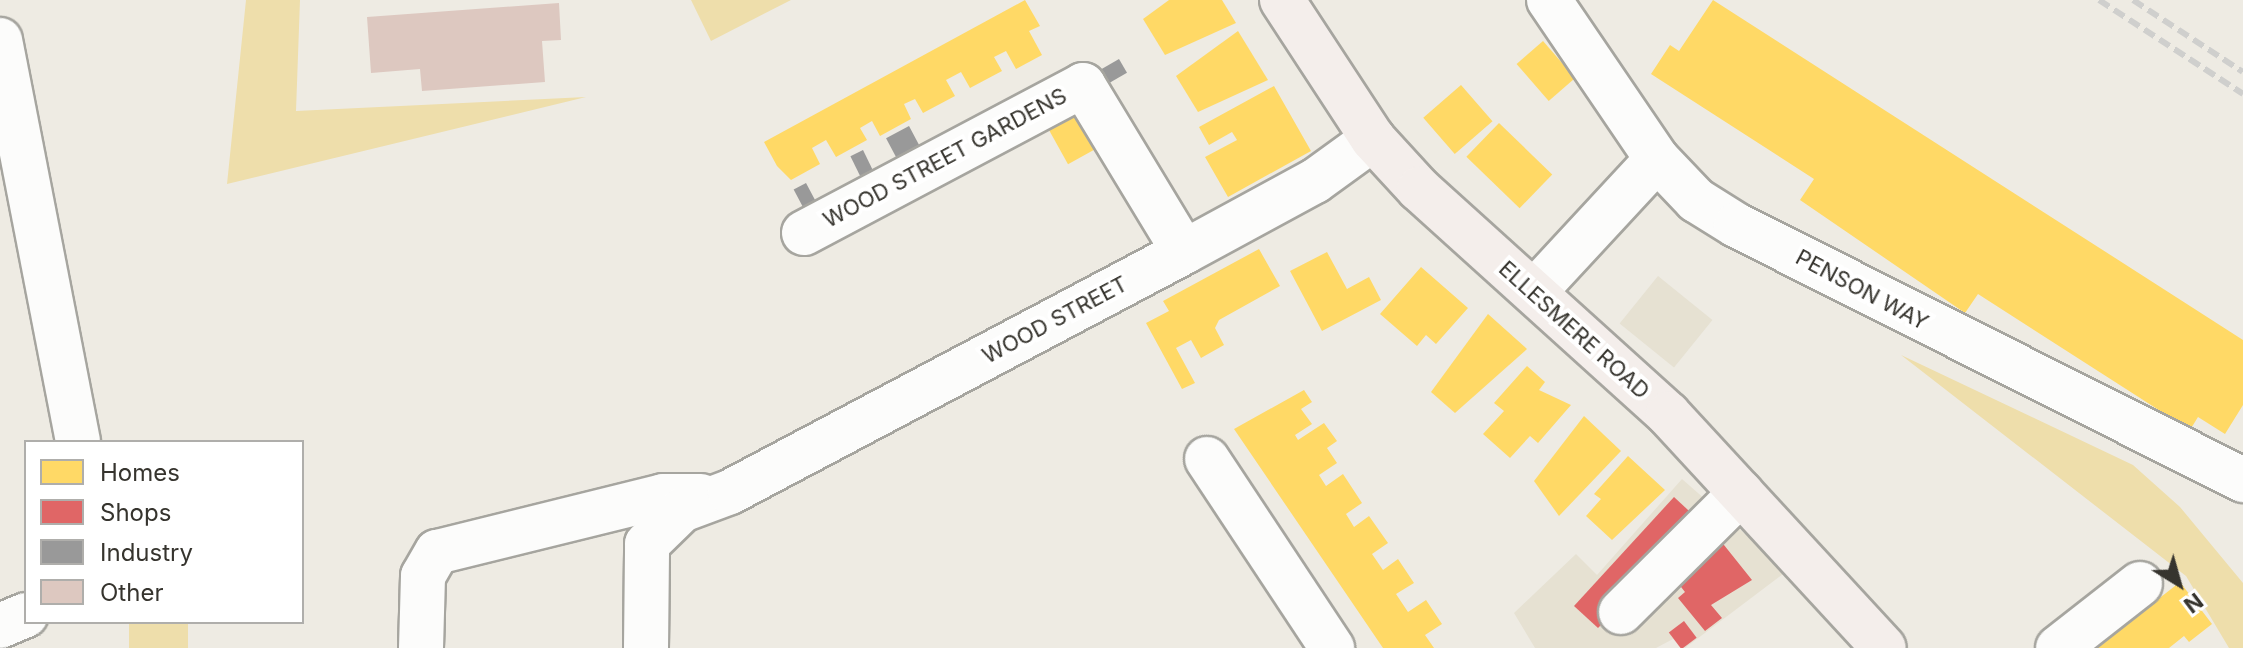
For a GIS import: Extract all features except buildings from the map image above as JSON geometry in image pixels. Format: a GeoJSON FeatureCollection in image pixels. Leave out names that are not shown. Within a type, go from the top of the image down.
{"type":"FeatureCollection","features":[{"type":"Feature","properties":{"kind":"main road","name":"ELLESMERE ROAD"},"geometry":{"type":"LineString","coordinates":[[1282,0],[1373,139],[1668,414],[1884,648]]}},
{"type":"Feature","properties":{"kind":"street","name":"PENSON WAY"},"geometry":{"type":"LineString","coordinates":[[1549,0],[1657,159],[1696,200],[1736,225],[2243,480]]}},
{"type":"Feature","properties":{"kind":"street"},"geometry":{"type":"LineString","coordinates":[[0,40],[78,440]]}},
{"type":"Feature","properties":{"kind":"street","name":"WOOD STREET GARDENS"},"geometry":{"type":"LineString","coordinates":[[804,233],[1083,85],[1184,252]]}},
{"type":"Feature","properties":{"kind":"street","name":"WOOD STREET"},"geometry":{"type":"LineString","coordinates":[[646,648],[647,544],[682,510],[723,494],[1184,252],[1315,181],[1373,139]]}},
{"type":"Feature","properties":{"kind":"street"},"geometry":{"type":"LineString","coordinates":[[1534,292],[1657,159]]}},
{"type":"Feature","properties":{"kind":"street"},"geometry":{"type":"LineString","coordinates":[[1207,459],[1332,648]]}},
{"type":"Feature","properties":{"kind":"street"},"geometry":{"type":"LineString","coordinates":[[1621,612],[1741,493]]}},
{"type":"Feature","properties":{"kind":"street"},"geometry":{"type":"LineString","coordinates":[[421,648],[423,576],[446,548],[663,496],[723,494]]}},
{"type":"Feature","properties":{"kind":"street"},"geometry":{"type":"LineString","coordinates":[[2058,648],[2140,584]]}},
{"type":"Feature","properties":{"kind":"street"},"geometry":{"type":"LineString","coordinates":[[0,626],[24,616]]}},
{"type":"Feature","properties":{"kind":"shaded area"},"geometry":{"type":"Polygon","coordinates":[[[246,0],[300,0],[296,111],[586,97],[227,184],[246,0]]]}},
{"type":"Feature","properties":{"kind":"shaded area"},"geometry":{"type":"Polygon","coordinates":[[[691,0],[791,0],[711,41],[691,0]]]}},
{"type":"Feature","properties":{"kind":"shaded area"},"geometry":{"type":"Polygon","coordinates":[[[1658,276],[1712,320],[1674,367],[1620,323],[1658,276]]]}},
{"type":"Feature","properties":{"kind":"shaded area"},"geometry":{"type":"Polygon","coordinates":[[[1901,355],[2133,465],[2180,507],[2243,583],[2243,648],[2229,648],[2186,576],[1901,355]]]}},
{"type":"Feature","properties":{"kind":"shaded area"},"geometry":{"type":"Polygon","coordinates":[[[1682,479],[1787,571],[1685,648],[1673,639],[1656,648],[1535,648],[1514,613],[1576,554],[1597,575],[1682,479]]]}},
{"type":"Feature","properties":{"kind":"shaded area"},"geometry":{"type":"Polygon","coordinates":[[[129,624],[188,624],[188,648],[129,648],[129,624]]]}},
{"type":"Feature","properties":{"kind":"railway"},"geometry":{"type":"LineString","coordinates":[[2099,0],[2243,94]]}},
{"type":"Feature","properties":{"kind":"railway"},"geometry":{"type":"LineString","coordinates":[[2133,0],[2243,72]]}}]}
